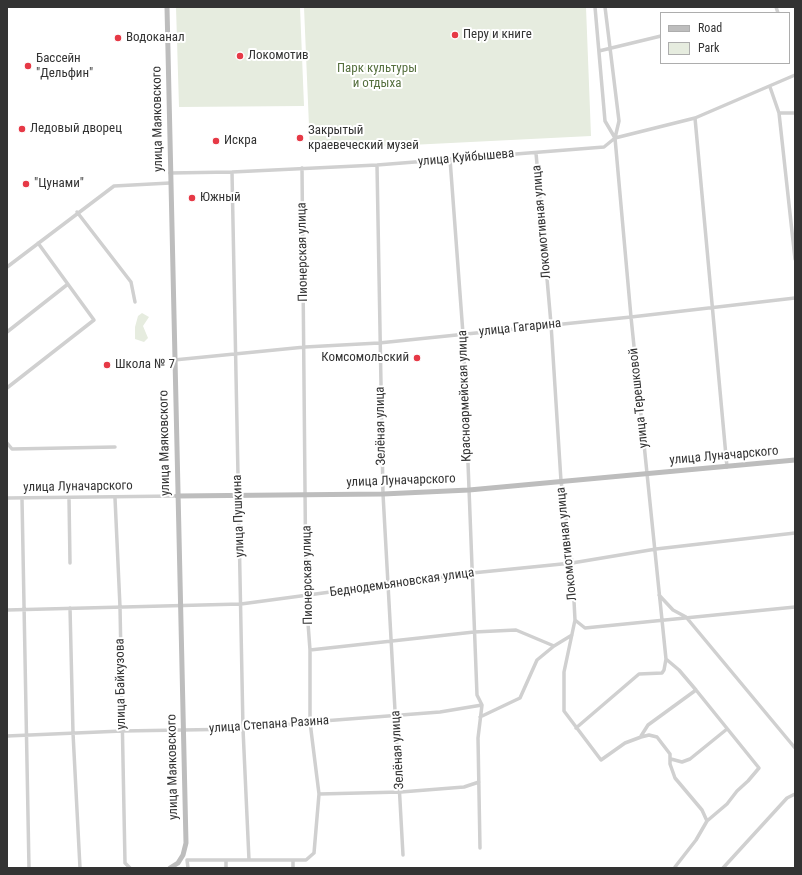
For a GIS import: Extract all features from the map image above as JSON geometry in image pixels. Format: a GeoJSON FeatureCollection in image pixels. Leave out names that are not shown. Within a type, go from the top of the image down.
{"type":"FeatureCollection","features":[{"type":"Feature","properties":{"kind":"main road","name":"улица Маяковского"},"geometry":{"type":"LineString","coordinates":[[166,7],[186,844],[182,856]]}},
{"type":"Feature","properties":{"kind":"main road","name":"улица Луначарского"},"geometry":{"type":"LineString","coordinates":[[177,496],[382,494],[469,490],[795,460]]}},
{"type":"Feature","properties":{"kind":"main road"},"geometry":{"type":"LineString","coordinates":[[170,868],[178,863],[182,856]]}},
{"type":"Feature","properties":{"kind":"street","name":"улица Терешковой"},"geometry":{"type":"LineString","coordinates":[[596,7],[605,121],[615,138]]}},
{"type":"Feature","properties":{"kind":"street","name":"улица Терешковой"},"geometry":{"type":"LineString","coordinates":[[605,7],[619,121],[615,138],[631,317],[666,659]]}},
{"type":"Feature","properties":{"kind":"street"},"geometry":{"type":"LineString","coordinates":[[599,51],[660,36]]}},
{"type":"Feature","properties":{"kind":"street","name":"улица Куйбышева"},"geometry":{"type":"LineString","coordinates":[[170,173],[232,172],[376,165],[604,147],[615,138],[695,118],[770,87],[795,74]]}},
{"type":"Feature","properties":{"kind":"street"},"geometry":{"type":"LineString","coordinates":[[770,87],[779,113],[794,221],[795,259]]}},
{"type":"Feature","properties":{"kind":"street"},"geometry":{"type":"LineString","coordinates":[[779,113],[795,113]]}},
{"type":"Feature","properties":{"kind":"street"},"geometry":{"type":"LineString","coordinates":[[695,118],[727,467]]}},
{"type":"Feature","properties":{"kind":"street","name":"Локомотивная улица"},"geometry":{"type":"LineString","coordinates":[[536,153],[551,324],[561,482],[572,563],[575,620],[564,672],[564,711],[601,760],[625,743],[641,737]]}},
{"type":"Feature","properties":{"kind":"street","name":"Красноармейская улица"},"geometry":{"type":"LineString","coordinates":[[450,159],[463,334],[477,695],[482,705],[478,738],[480,848]]}},
{"type":"Feature","properties":{"kind":"street","name":"Зелёная улица"},"geometry":{"type":"LineString","coordinates":[[376,165],[382,494],[389,586],[403,855]]}},
{"type":"Feature","properties":{"kind":"street","name":"Пионерская улица"},"geometry":{"type":"LineString","coordinates":[[187,860],[306,860],[314,853],[319,794],[310,722],[310,650],[306,596],[307,494],[302,168]]}},
{"type":"Feature","properties":{"kind":"street","name":"улица Пушкина"},"geometry":{"type":"LineString","coordinates":[[232,172],[243,730],[249,860]]}},
{"type":"Feature","properties":{"kind":"street"},"geometry":{"type":"LineString","coordinates":[[7,267],[77,212],[114,186],[170,183]]}},
{"type":"Feature","properties":{"kind":"street"},"geometry":{"type":"LineString","coordinates":[[77,212],[131,282],[135,302]]}},
{"type":"Feature","properties":{"kind":"street"},"geometry":{"type":"LineString","coordinates":[[7,388],[94,320],[38,243]]}},
{"type":"Feature","properties":{"kind":"street"},"geometry":{"type":"LineString","coordinates":[[7,332],[68,284]]}},
{"type":"Feature","properties":{"kind":"street","name":"улица Гагарина"},"geometry":{"type":"LineString","coordinates":[[174,360],[305,347],[379,343],[551,324],[631,317],[795,298]]}},
{"type":"Feature","properties":{"kind":"street"},"geometry":{"type":"LineString","coordinates":[[7,442],[12,449],[115,447]]}},
{"type":"Feature","properties":{"kind":"street","name":"улица Луначарского"},"geometry":{"type":"LineString","coordinates":[[7,498],[115,498],[177,496]]}},
{"type":"Feature","properties":{"kind":"street"},"geometry":{"type":"LineString","coordinates":[[69,498],[70,562]]}},
{"type":"Feature","properties":{"kind":"street","name":"улица Байкузова"},"geometry":{"type":"LineString","coordinates":[[115,498],[120,607],[126,863],[130,868]]}},
{"type":"Feature","properties":{"kind":"street"},"geometry":{"type":"LineString","coordinates":[[22,499],[29,868]]}},
{"type":"Feature","properties":{"kind":"street","name":"Беднодемьяновская улица"},"geometry":{"type":"LineString","coordinates":[[7,610],[241,604],[389,586],[472,573],[572,563],[656,550],[795,533]]}},
{"type":"Feature","properties":{"kind":"street"},"geometry":{"type":"LineString","coordinates":[[659,595],[673,610],[686,617],[795,748]]}},
{"type":"Feature","properties":{"kind":"street"},"geometry":{"type":"LineString","coordinates":[[575,620],[585,628],[795,607]]}},
{"type":"Feature","properties":{"kind":"street"},"geometry":{"type":"LineString","coordinates":[[70,608],[73,733],[80,868]]}},
{"type":"Feature","properties":{"kind":"street"},"geometry":{"type":"LineString","coordinates":[[310,650],[474,632],[516,630],[554,646]]}},
{"type":"Feature","properties":{"kind":"street"},"geometry":{"type":"LineString","coordinates":[[480,717],[520,698],[537,660],[554,646],[572,635]]}},
{"type":"Feature","properties":{"kind":"street"},"geometry":{"type":"LineString","coordinates":[[576,728],[639,674],[662,672],[664,670],[666,659],[679,670],[759,768],[727,804],[707,821],[696,840],[676,868]]}},
{"type":"Feature","properties":{"kind":"street"},"geometry":{"type":"LineString","coordinates":[[641,737],[648,725],[696,690]]}},
{"type":"Feature","properties":{"kind":"street","name":"улица Степана Разина"},"geometry":{"type":"LineString","coordinates":[[7,736],[122,731],[243,730],[310,722],[440,712],[482,705]]}},
{"type":"Feature","properties":{"kind":"street"},"geometry":{"type":"LineString","coordinates":[[671,759],[682,762],[690,759],[727,729]]}},
{"type":"Feature","properties":{"kind":"street"},"geometry":{"type":"LineString","coordinates":[[641,737],[649,735],[657,737],[670,754],[670,764],[675,778],[684,791],[702,810],[707,821]]}},
{"type":"Feature","properties":{"kind":"street"},"geometry":{"type":"LineString","coordinates":[[319,794],[400,792],[464,787],[479,782]]}},
{"type":"Feature","properties":{"kind":"street"},"geometry":{"type":"LineString","coordinates":[[723,868],[787,798],[795,794]]}},
{"type":"Feature","properties":{"kind":"street"},"geometry":{"type":"LineString","coordinates":[[182,856],[187,860],[188,868]]}},
{"type":"Feature","properties":{"kind":"street"},"geometry":{"type":"LineString","coordinates":[[226,860],[226,868]]}},
{"type":"Feature","properties":{"kind":"street"},"geometry":{"type":"LineString","coordinates":[[293,868],[294,860]]}},
{"type":"Feature","properties":{"kind":"green space","name":"Локомотив"},"geometry":{"type":"Polygon","coordinates":[[[176,7],[300,7],[304,106],[179,107],[176,7]]]}},
{"type":"Feature","properties":{"kind":"green space","name":"Парк культуры и отдыха"},"geometry":{"type":"Polygon","coordinates":[[[304,7],[586,7],[591,136],[310,150],[304,7]]]}},
{"type":"Feature","properties":{"kind":"green space"},"geometry":{"type":"Polygon","coordinates":[[[142,313],[149,317],[143,326],[148,338],[144,342],[135,339],[135,327],[138,316],[142,313]]]}},
{"type":"Feature","properties":{"kind":"place","name":"Перу и книге"},"geometry":{"type":"Point","coordinates":[455,35]}},
{"type":"Feature","properties":{"kind":"place","name":"Водоканал"},"geometry":{"type":"Point","coordinates":[118,38]}},
{"type":"Feature","properties":{"kind":"place","name":"Локомотив"},"geometry":{"type":"Point","coordinates":[240,56]}},
{"type":"Feature","properties":{"kind":"place","name":"Бассейн \"Дельфин\""},"geometry":{"type":"Point","coordinates":[28,66]}},
{"type":"Feature","properties":{"kind":"place","name":"Ледовый дворец"},"geometry":{"type":"Point","coordinates":[22,129]}},
{"type":"Feature","properties":{"kind":"place","name":"Закрытый краевеческий музей"},"geometry":{"type":"Point","coordinates":[300,138]}},
{"type":"Feature","properties":{"kind":"place","name":"Искра"},"geometry":{"type":"Point","coordinates":[216,141]}},
{"type":"Feature","properties":{"kind":"place","name":"\"Цунами\""},"geometry":{"type":"Point","coordinates":[26,184]}},
{"type":"Feature","properties":{"kind":"place","name":"Южный"},"geometry":{"type":"Point","coordinates":[192,198]}},
{"type":"Feature","properties":{"kind":"place","name":"Комсомольский"},"geometry":{"type":"Point","coordinates":[417,358]}},
{"type":"Feature","properties":{"kind":"place","name":"Школа № 7"},"geometry":{"type":"Point","coordinates":[107,365]}}]}
